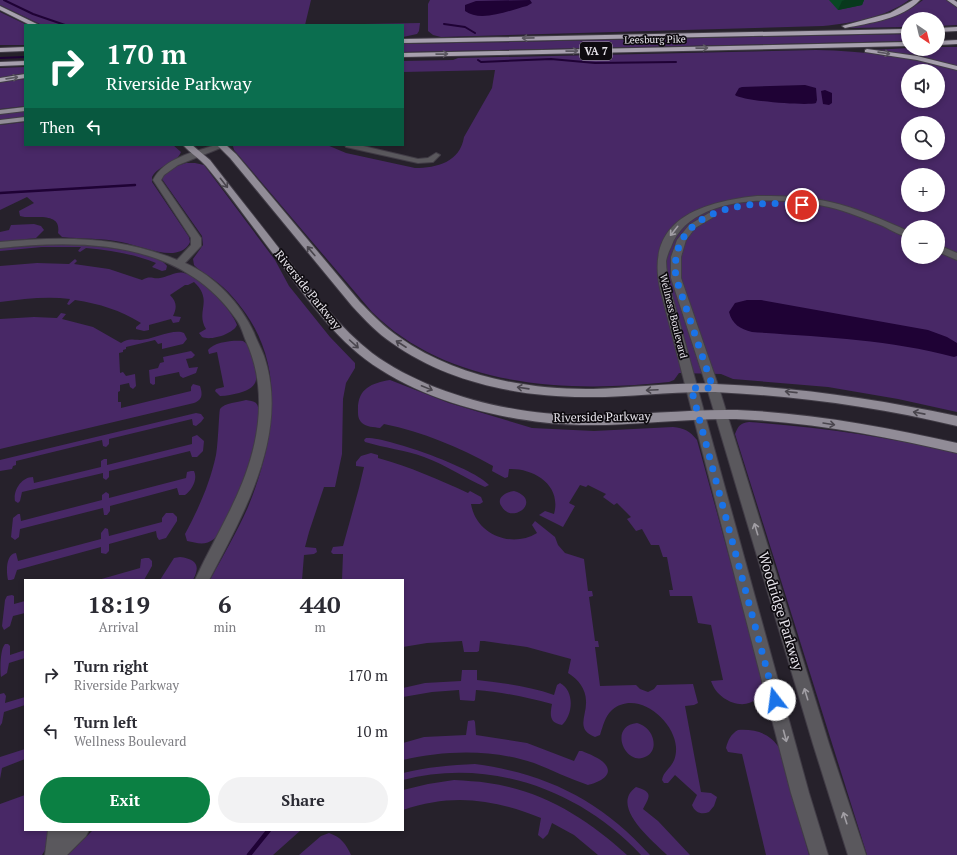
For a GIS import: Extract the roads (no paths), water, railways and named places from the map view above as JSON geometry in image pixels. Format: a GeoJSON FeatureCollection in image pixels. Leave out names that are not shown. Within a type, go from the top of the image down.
{"type":"FeatureCollection","features":[{"type":"Feature","properties":{"kind":"highway"},"geometry":{"type":"LineString","coordinates":[[763,34],[829,28],[860,23],[902,9],[917,0]]}},
{"type":"Feature","properties":{"kind":"highway"},"geometry":{"type":"LineString","coordinates":[[950,0],[957,5]]}},
{"type":"Feature","properties":{"kind":"highway"},"geometry":{"type":"LineString","coordinates":[[0,8],[32,24]]}},
{"type":"Feature","properties":{"kind":"highway","name":"Leesburg Pike"},"geometry":{"type":"LineString","coordinates":[[404,41],[901,30]]}},
{"type":"Feature","properties":{"kind":"highway"},"geometry":{"type":"LineString","coordinates":[[945,30],[957,30]]}},
{"type":"Feature","properties":{"kind":"highway"},"geometry":{"type":"LineString","coordinates":[[945,43],[957,42]]}},
{"type":"Feature","properties":{"kind":"highway","name":"Leesburg Pike"},"geometry":{"type":"LineString","coordinates":[[404,55],[901,44]]}},
{"type":"Feature","properties":{"kind":"highway"},"geometry":{"type":"LineString","coordinates":[[790,46],[883,52],[957,68]]}},
{"type":"Feature","properties":{"kind":"highway"},"geometry":{"type":"LineString","coordinates":[[0,50],[24,49]]}},
{"type":"Feature","properties":{"kind":"highway"},"geometry":{"type":"LineString","coordinates":[[0,64],[24,63]]}},
{"type":"Feature","properties":{"kind":"highway"},"geometry":{"type":"LineString","coordinates":[[0,80],[24,76]]}},
{"type":"Feature","properties":{"kind":"main road"},"geometry":{"type":"LineString","coordinates":[[0,112],[24,108]]}},
{"type":"Feature","properties":{"kind":"main road"},"geometry":{"type":"LineString","coordinates":[[0,122],[24,119]]}},
{"type":"Feature","properties":{"kind":"main road","name":"Riverside Parkway"},"geometry":{"type":"LineString","coordinates":[[188,146],[207,162],[343,334],[380,364],[406,379],[492,409],[530,416],[581,420],[698,414],[758,416],[817,422],[957,448]]}},
{"type":"Feature","properties":{"kind":"main road","name":"Riverside Parkway"},"geometry":{"type":"LineString","coordinates":[[223,146],[233,156],[356,304],[377,326],[403,345],[426,358],[477,378],[516,387],[544,391],[582,393],[691,388],[776,391],[829,397],[957,421]]}},
{"type":"Feature","properties":{"kind":"street"},"geometry":{"type":"LineString","coordinates":[[180,263],[196,246],[196,238],[157,180],[158,173],[167,166],[219,146]]}},
{"type":"Feature","properties":{"kind":"street"},"geometry":{"type":"LineString","coordinates":[[353,146],[418,161],[430,160],[436,155]]}},
{"type":"Feature","properties":{"kind":"street","name":"Wellness Boulevard"},"geometry":{"type":"LineString","coordinates":[[691,388],[664,288],[661,260],[664,248],[671,236],[688,219],[708,208],[729,201],[756,198],[792,198],[824,203],[853,211],[901,231]]}},
{"type":"Feature","properties":{"kind":"street","name":"Wellness Boulevard"},"geometry":{"type":"LineString","coordinates":[[713,388],[676,278],[676,254],[680,241],[696,223],[731,208],[755,204],[793,204],[824,209],[848,216],[901,239]]}},
{"type":"Feature","properties":{"kind":"street"},"geometry":{"type":"LineString","coordinates":[[0,245],[47,241],[96,242],[134,248],[180,263],[210,283],[230,302],[241,316],[261,364],[264,391],[263,428],[253,474],[235,517],[203,579]]}},
{"type":"Feature","properties":{"kind":"street"},"geometry":{"type":"LineString","coordinates":[[945,251],[957,257]]}},
{"type":"Feature","properties":{"kind":"street"},"geometry":{"type":"LineString","coordinates":[[945,259],[957,265]]}},
{"type":"Feature","properties":{"kind":"street"},"geometry":{"type":"LineString","coordinates":[[691,388],[800,793],[819,855]]}},
{"type":"Feature","properties":{"kind":"street","name":"Woodridge Parkway"},"geometry":{"type":"LineString","coordinates":[[713,388],[818,737],[857,855]]}},
{"type":"Feature","properties":{"kind":"street"},"geometry":{"type":"LineString","coordinates":[[54,854],[57,831]]}},
{"type":"Feature","properties":{"kind":"street"},"geometry":{"type":"LineString","coordinates":[[54,854],[79,831]]}},
{"type":"Feature","properties":{"kind":"waterway"},"geometry":{"type":"LineString","coordinates":[[4,0],[33,14],[62,24]]}},
{"type":"Feature","properties":{"kind":"waterway"},"geometry":{"type":"LineString","coordinates":[[444,24],[465,27],[475,33]]}},
{"type":"Feature","properties":{"kind":"waterway"},"geometry":{"type":"LineString","coordinates":[[0,58],[24,57]]}},
{"type":"Feature","properties":{"kind":"waterway"},"geometry":{"type":"LineString","coordinates":[[478,60],[481,62],[551,59],[595,63],[676,62]]}},
{"type":"Feature","properties":{"kind":"waterway"},"geometry":{"type":"LineString","coordinates":[[0,193],[135,185]]}},
{"type":"Feature","properties":{"kind":"waterway"},"geometry":{"type":"LineString","coordinates":[[249,855],[268,831]]}}]}
